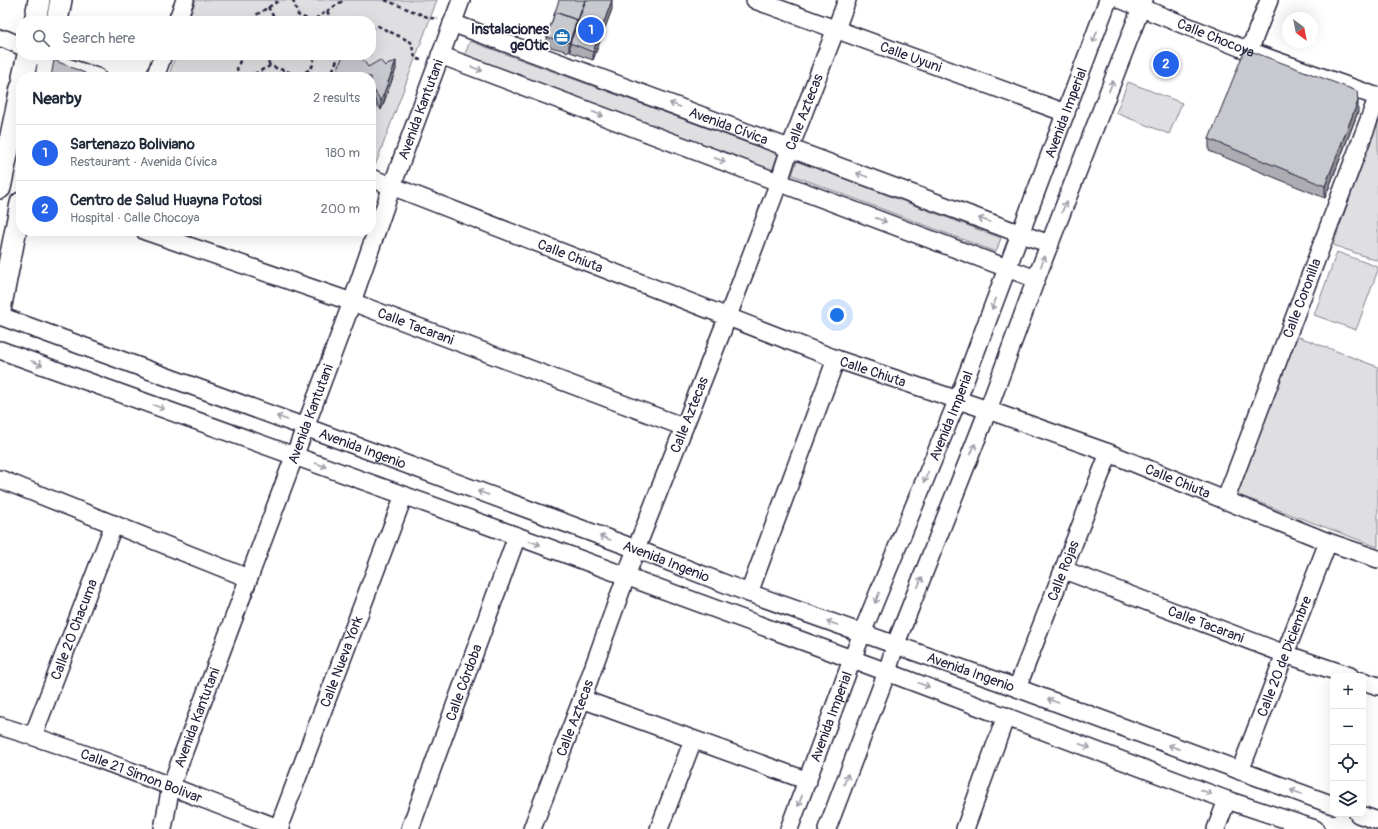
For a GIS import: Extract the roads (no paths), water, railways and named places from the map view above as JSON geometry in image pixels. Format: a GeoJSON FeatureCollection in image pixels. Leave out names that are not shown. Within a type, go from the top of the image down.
{"type":"FeatureCollection","features":[{"type":"Feature","properties":{"kind":"main road"},"geometry":{"type":"LineString","coordinates":[[36,16],[39,0]]}},
{"type":"Feature","properties":{"kind":"main road"},"geometry":{"type":"LineString","coordinates":[[58,16],[61,0]]}},
{"type":"Feature","properties":{"kind":"main road"},"geometry":{"type":"LineString","coordinates":[[24,72],[27,60]]}},
{"type":"Feature","properties":{"kind":"main road"},"geometry":{"type":"LineString","coordinates":[[1,180],[16,111]]}},
{"type":"Feature","properties":{"kind":"main road"},"geometry":{"type":"LineString","coordinates":[[0,310],[16,228]]}},
{"type":"Feature","properties":{"kind":"street"},"geometry":{"type":"LineString","coordinates":[[179,16],[185,0]]}},
{"type":"Feature","properties":{"kind":"street","name":"Avenida Kantutani"},"geometry":{"type":"LineString","coordinates":[[376,232],[461,0]]}},
{"type":"Feature","properties":{"kind":"street","name":"Calle Uyuni"},"geometry":{"type":"LineString","coordinates":[[755,0],[1066,113]]}},
{"type":"Feature","properties":{"kind":"street","name":"Calle Aztecas"},"geometry":{"type":"LineString","coordinates":[[532,829],[582,699],[636,549],[728,316],[847,0]]}},
{"type":"Feature","properties":{"kind":"street","name":"Avenida Imperial"},"geometry":{"type":"LineString","coordinates":[[789,829],[808,782],[862,633],[958,399],[1108,0]]}},
{"type":"Feature","properties":{"kind":"street","name":"Calle Chocoya"},"geometry":{"type":"LineString","coordinates":[[1122,0],[1143,3],[1249,51],[1378,96]]}},
{"type":"Feature","properties":{"kind":"street"},"geometry":{"type":"LineString","coordinates":[[1249,51],[1269,0]]}},
{"type":"Feature","properties":{"kind":"street"},"geometry":{"type":"LineString","coordinates":[[827,829],[887,672],[895,646],[988,410],[1036,279],[1143,3]]}},
{"type":"Feature","properties":{"kind":"street","name":"Avenida Cívica"},"geometry":{"type":"LineString","coordinates":[[452,22],[1050,244]]}},
{"type":"Feature","properties":{"kind":"street"},"geometry":{"type":"LineString","coordinates":[[0,39],[5,39],[16,44]]}},
{"type":"Feature","properties":{"kind":"street"},"geometry":{"type":"LineString","coordinates":[[157,72],[161,60]]}},
{"type":"Feature","properties":{"kind":"street"},"geometry":{"type":"LineString","coordinates":[[438,61],[779,182],[1036,279]]}},
{"type":"Feature","properties":{"kind":"street"},"geometry":{"type":"LineString","coordinates":[[46,62],[80,72]]}},
{"type":"Feature","properties":{"kind":"street","name":"Calle Coronilla"},"geometry":{"type":"LineString","coordinates":[[1224,500],[1378,96]]}},
{"type":"Feature","properties":{"kind":"street","name":"Calle Chiuta"},"geometry":{"type":"LineString","coordinates":[[376,180],[836,359],[958,399],[1109,453],[1328,542],[1378,559]]}},
{"type":"Feature","properties":{"kind":"street","name":"Calle Tacarani"},"geometry":{"type":"LineString","coordinates":[[160,236],[352,302],[684,427]]}},
{"type":"Feature","properties":{"kind":"street","name":"Avenida Kantutani"},"geometry":{"type":"LineString","coordinates":[[163,829],[172,786],[248,578],[352,302],[375,236]]}},
{"type":"Feature","properties":{"kind":"street","name":"Avenida Ingenio"},"geometry":{"type":"LineString","coordinates":[[0,316],[305,426],[636,549],[749,593],[1017,688],[1330,804]]}},
{"type":"Feature","properties":{"kind":"street","name":"Avenida Ingenio"},"geometry":{"type":"LineString","coordinates":[[0,350],[295,455],[627,576],[1006,716],[1227,800],[1314,829]]}},
{"type":"Feature","properties":{"kind":"street"},"geometry":{"type":"LineString","coordinates":[[749,593],[836,359]]}},
{"type":"Feature","properties":{"kind":"street","name":"Calle Rojas"},"geometry":{"type":"LineString","coordinates":[[1017,688],[1109,453]]}},
{"type":"Feature","properties":{"kind":"street"},"geometry":{"type":"LineString","coordinates":[[0,479],[248,578]]}},
{"type":"Feature","properties":{"kind":"street","name":"Calle Nueva York"},"geometry":{"type":"LineString","coordinates":[[279,829],[404,495]]}},
{"type":"Feature","properties":{"kind":"street","name":"Calle 20 Chacuma"},"geometry":{"type":"LineString","coordinates":[[33,736],[114,524]]}},
{"type":"Feature","properties":{"kind":"street","name":"Calle Córdoba"},"geometry":{"type":"LineString","coordinates":[[410,829],[517,536]]}},
{"type":"Feature","properties":{"kind":"street","name":"Calle 20 de Diciembre"},"geometry":{"type":"LineString","coordinates":[[1240,771],[1328,542]]}},
{"type":"Feature","properties":{"kind":"street","name":"Calle Tacarani"},"geometry":{"type":"LineString","coordinates":[[1064,570],[1284,654],[1341,673]]}},
{"type":"Feature","properties":{"kind":"street"},"geometry":{"type":"LineString","coordinates":[[1366,681],[1378,686]]}},
{"type":"Feature","properties":{"kind":"street"},"geometry":{"type":"LineString","coordinates":[[582,699],[808,782]]}},
{"type":"Feature","properties":{"kind":"street"},"geometry":{"type":"LineString","coordinates":[[964,829],[1006,716]]}},
{"type":"Feature","properties":{"kind":"street","name":"Calle 21 Simon Bolivar"},"geometry":{"type":"LineString","coordinates":[[0,726],[33,736],[172,786],[279,829]]}},
{"type":"Feature","properties":{"kind":"street"},"geometry":{"type":"LineString","coordinates":[[659,829],[693,740]]}},
{"type":"Feature","properties":{"kind":"street"},"geometry":{"type":"LineString","coordinates":[[1216,829],[1227,800]]}},
{"type":"Feature","properties":{"kind":"street"},"geometry":{"type":"LineString","coordinates":[[1366,817],[1378,821]]}},
{"type":"Feature","properties":{"kind":"place","name":"Sartenazo Boliviano"},"geometry":{"type":"Point","coordinates":[591,30]}},
{"type":"Feature","properties":{"kind":"place","name":"Instalaciones ge0tic"},"geometry":{"type":"Point","coordinates":[562,37]}},
{"type":"Feature","properties":{"kind":"place","name":"Centro de Salud Huayna Potosi"},"geometry":{"type":"Point","coordinates":[1166,64]}}]}
